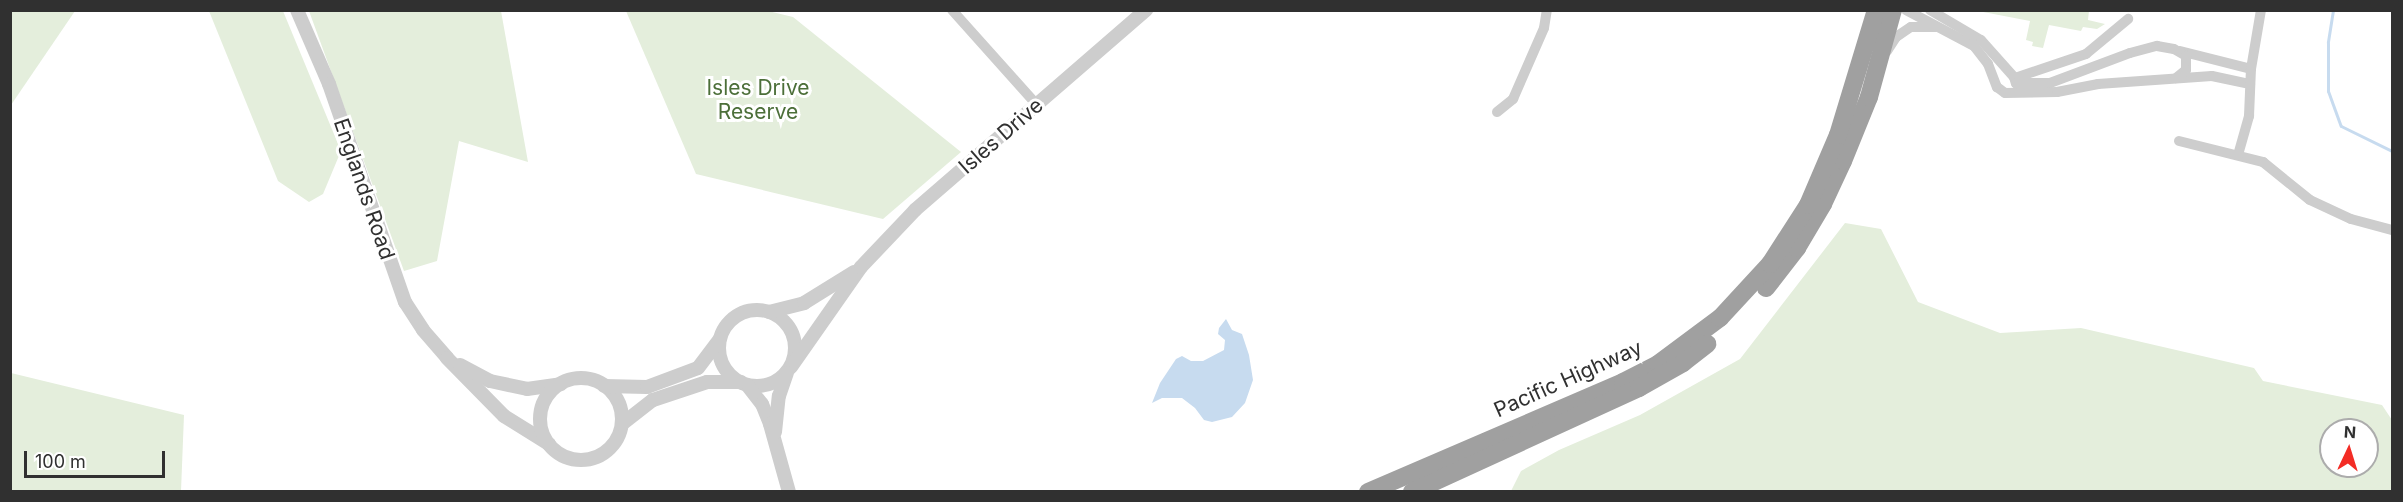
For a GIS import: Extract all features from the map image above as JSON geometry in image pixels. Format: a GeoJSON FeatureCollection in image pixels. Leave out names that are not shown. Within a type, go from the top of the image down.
{"type":"FeatureCollection","features":[{"type":"Feature","properties":{"kind":"highway","name":"Pacific Highway"},"geometry":{"type":"LineString","coordinates":[[1368,492],[1632,378],[1666,358],[1720,318],[1770,264],[1808,205],[1838,135],[1876,10]]}},
{"type":"Feature","properties":{"kind":"highway","name":"Pacific Highway"},"geometry":{"type":"LineString","coordinates":[[1412,492],[1639,388],[1683,363],[1726,328],[1782,269],[1823,204],[1852,139],[1875,77],[1893,10]]}},
{"type":"Feature","properties":{"kind":"street","name":"Englands Road"},"geometry":{"type":"LineString","coordinates":[[297,10],[329,84],[398,285],[423,330],[504,416],[567,457],[589,459],[609,449],[618,438],[622,424],[653,400],[707,382],[769,384],[789,370]]}},
{"type":"Feature","properties":{"kind":"street"},"geometry":{"type":"LineString","coordinates":[[952,10],[966,14],[1037,105]]}},
{"type":"Feature","properties":{"kind":"street","name":"Isles Drive"},"geometry":{"type":"LineString","coordinates":[[861,267],[915,210],[1146,10]]}},
{"type":"Feature","properties":{"kind":"street"},"geometry":{"type":"LineString","coordinates":[[1497,111],[1513,99],[1544,28],[1547,10]]}},
{"type":"Feature","properties":{"kind":"street"},"geometry":{"type":"LineString","coordinates":[[1906,10],[1974,46],[1988,63],[1999,90],[2008,93],[2057,92],[2098,84],[2176,78],[2219,77],[2250,84]]}},
{"type":"Feature","properties":{"kind":"street"},"geometry":{"type":"LineString","coordinates":[[1930,10],[1941,14],[1981,40],[2014,78],[2014,89],[2008,93]]}},
{"type":"Feature","properties":{"kind":"street"},"geometry":{"type":"LineString","coordinates":[[2238,155],[2249,116],[2251,69],[2260,10]]}},
{"type":"Feature","properties":{"kind":"street"},"geometry":{"type":"LineString","coordinates":[[2014,78],[2086,54],[2128,18]]}},
{"type":"Feature","properties":{"kind":"street"},"geometry":{"type":"LineString","coordinates":[[1875,77],[1891,45],[1903,31],[1919,26],[1945,29]]}},
{"type":"Feature","properties":{"kind":"street"},"geometry":{"type":"LineString","coordinates":[[1996,84],[2000,75],[2044,84],[2142,49],[2157,46],[2251,69]]}},
{"type":"Feature","properties":{"kind":"street"},"geometry":{"type":"LineString","coordinates":[[2174,49],[2188,60],[2184,73],[2176,78]]}},
{"type":"Feature","properties":{"kind":"street"},"geometry":{"type":"LineString","coordinates":[[2180,141],[2263,162],[2310,200],[2325,208],[2351,219],[2392,230]]}},
{"type":"Feature","properties":{"kind":"street","name":"Englands Road"},"geometry":{"type":"LineString","coordinates":[[447,358],[490,381],[527,389],[584,379],[604,386],[648,387],[698,368],[720,339],[727,325],[739,315],[754,310],[769,312],[804,303],[861,267]]}},
{"type":"Feature","properties":{"kind":"street"},"geometry":{"type":"LineString","coordinates":[[789,370],[861,267]]}},
{"type":"Feature","properties":{"kind":"street"},"geometry":{"type":"LineString","coordinates":[[769,312],[782,319],[792,331],[796,353],[777,407],[774,443]]}},
{"type":"Feature","properties":{"kind":"street"},"geometry":{"type":"LineString","coordinates":[[720,339],[722,362],[729,374],[744,384],[762,404],[789,492]]}},
{"type":"Feature","properties":{"kind":"street"},"geometry":{"type":"LineString","coordinates":[[549,444],[540,423],[542,408],[549,394],[561,384]]}},
{"type":"Feature","properties":{"kind":"street"},"geometry":{"type":"LineString","coordinates":[[604,386],[618,402],[622,424]]}},
{"type":"Feature","properties":{"kind":"green space","name":"Isles Drive Reserve"},"geometry":{"type":"Polygon","coordinates":[[[764,10],[793,17],[961,152],[883,219],[696,174],[626,11],[764,10]]]}},
{"type":"Feature","properties":{"kind":"green space"},"geometry":{"type":"Polygon","coordinates":[[[10,11],[75,11],[11,105],[10,11]]]}},
{"type":"Feature","properties":{"kind":"green space"},"geometry":{"type":"Polygon","coordinates":[[[209,11],[283,11],[341,151],[323,194],[309,202],[278,181],[209,11]]]}},
{"type":"Feature","properties":{"kind":"green space"},"geometry":{"type":"Polygon","coordinates":[[[309,11],[501,11],[528,162],[459,141],[437,261],[404,271],[309,11]]]}},
{"type":"Feature","properties":{"kind":"green space"},"geometry":{"type":"Polygon","coordinates":[[[1978,11],[2089,11],[2088,20],[2105,24],[2097,29],[2083,27],[2081,31],[2049,25],[2043,48],[2032,46],[2033,42],[2026,40],[2030,21],[1978,11]]]}},
{"type":"Feature","properties":{"kind":"green space"},"geometry":{"type":"Polygon","coordinates":[[[1845,223],[1881,229],[1918,302],[2000,333],[2081,328],[2254,368],[2263,381],[2382,405],[2392,420],[2392,491],[1511,491],[1521,471],[1559,450],[1640,415],[1740,359],[1845,223]]]}},
{"type":"Feature","properties":{"kind":"green space"},"geometry":{"type":"Polygon","coordinates":[[[11,373],[184,415],[181,491],[11,491],[11,373]]]}},
{"type":"Feature","properties":{"kind":"water"},"geometry":{"type":"Polygon","coordinates":[[[1226,319],[1232,330],[1242,334],[1249,355],[1253,380],[1245,403],[1232,417],[1212,422],[1204,420],[1195,408],[1182,398],[1162,398],[1152,403],[1160,383],[1176,359],[1182,356],[1191,361],[1203,361],[1224,350],[1225,340],[1218,334],[1219,328],[1226,319]]]}},
{"type":"Feature","properties":{"kind":"waterway"},"geometry":{"type":"LineString","coordinates":[[2333,10],[2328,43],[2328,91],[2341,126],[2392,151]]}}]}
